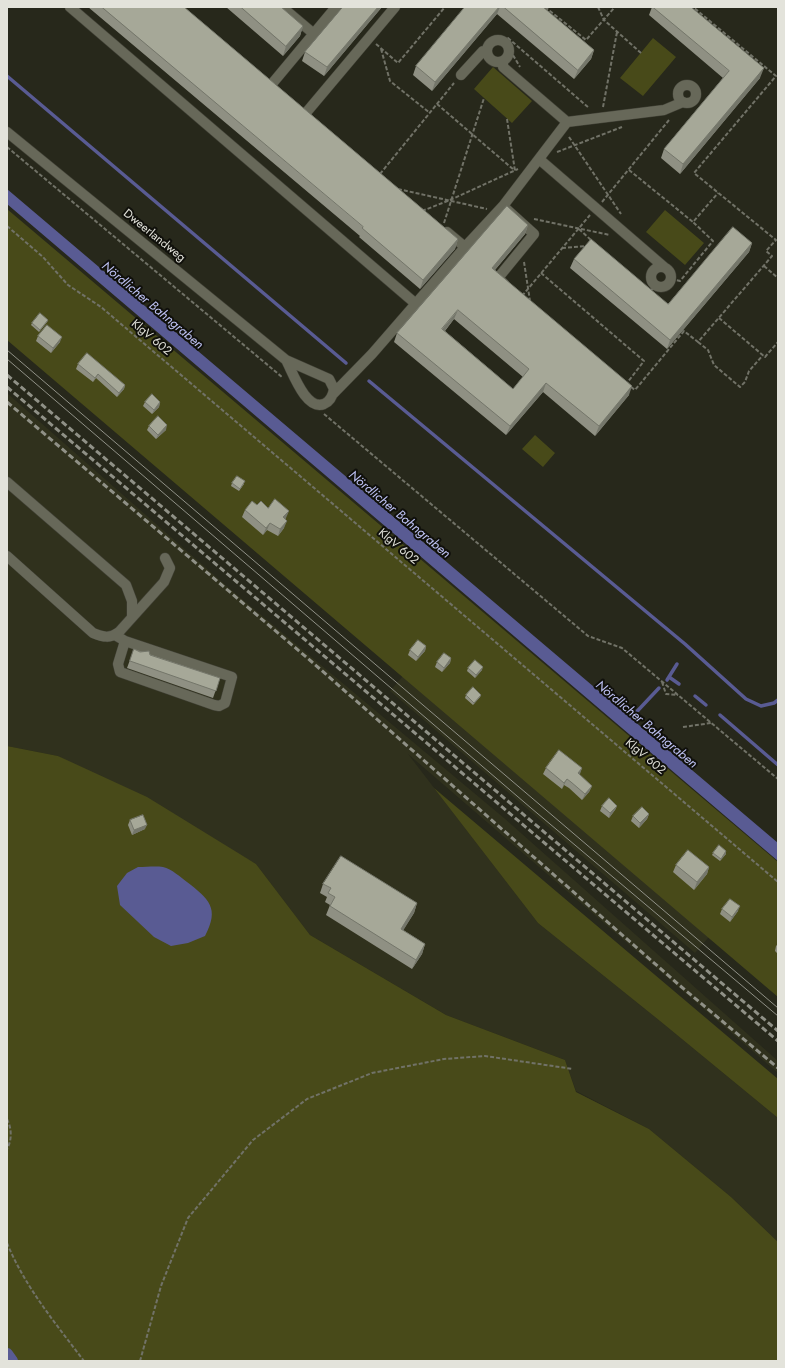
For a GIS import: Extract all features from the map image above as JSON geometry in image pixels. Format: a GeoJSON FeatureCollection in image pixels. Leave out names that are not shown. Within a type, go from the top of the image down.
{"type":"FeatureCollection","features":[{"type":"Feature","properties":{"kind":"street"},"geometry":{"type":"LineString","coordinates":[[70,7],[416,304]]}},
{"type":"Feature","properties":{"kind":"street"},"geometry":{"type":"LineString","coordinates":[[282,7],[314,34]]}},
{"type":"Feature","properties":{"kind":"street"},"geometry":{"type":"LineString","coordinates":[[271,85],[336,7]]}},
{"type":"Feature","properties":{"kind":"street"},"geometry":{"type":"LineString","coordinates":[[305,114],[395,7]]}},
{"type":"Feature","properties":{"kind":"street"},"geometry":{"type":"LineString","coordinates":[[494,40],[502,40],[509,46],[510,50],[506,59],[498,62],[490,59],[487,51],[488,46],[494,40]]}},
{"type":"Feature","properties":{"kind":"street"},"geometry":{"type":"LineString","coordinates":[[461,75],[483,51],[487,51]]}},
{"type":"Feature","properties":{"kind":"street"},"geometry":{"type":"LineString","coordinates":[[503,61],[503,67],[565,125]]}},
{"type":"Feature","properties":{"kind":"street"},"geometry":{"type":"LineString","coordinates":[[320,410],[333,394],[372,354],[465,247],[503,206],[565,125],[601,118],[664,110],[683,102]]}},
{"type":"Feature","properties":{"kind":"street","name":"Dweerlandweg"},"geometry":{"type":"LineString","coordinates":[[7,132],[286,360],[329,379],[334,389],[333,394]]}},
{"type":"Feature","properties":{"kind":"street"},"geometry":{"type":"LineString","coordinates":[[539,159],[670,272],[671,279],[666,286],[654,288],[651,274],[656,268],[664,267]]}},
{"type":"Feature","properties":{"kind":"street"},"geometry":{"type":"LineString","coordinates":[[503,206],[534,234],[498,278],[510,288]]}},
{"type":"Feature","properties":{"kind":"street"},"geometry":{"type":"LineString","coordinates":[[440,226],[465,247]]}},
{"type":"Feature","properties":{"kind":"street","name":"Dweerlandweg"},"geometry":{"type":"LineString","coordinates":[[286,360],[306,397],[320,410]]}},
{"type":"Feature","properties":{"kind":"street"},"geometry":{"type":"LineString","coordinates":[[7,482],[122,581],[131,595],[132,617]]}},
{"type":"Feature","properties":{"kind":"street"},"geometry":{"type":"LineString","coordinates":[[7,556],[93,633],[103,637],[115,635],[168,576],[170,568],[165,558]]}},
{"type":"Feature","properties":{"kind":"street"},"geometry":{"type":"LineString","coordinates":[[115,635],[124,641],[232,677],[225,703],[219,706],[214,705],[120,672],[118,664],[124,641]]}},
{"type":"Feature","properties":{"kind":"path"},"geometry":{"type":"LineString","coordinates":[[372,35],[380,48],[398,63],[445,7]]}},
{"type":"Feature","properties":{"kind":"path"},"geometry":{"type":"LineString","coordinates":[[545,7],[586,40],[615,7]]}},
{"type":"Feature","properties":{"kind":"path"},"geometry":{"type":"LineString","coordinates":[[598,7],[604,20],[641,53]]}},
{"type":"Feature","properties":{"kind":"path"},"geometry":{"type":"LineString","coordinates":[[693,7],[776,76],[694,173],[776,240],[766,251],[772,256],[698,342]]}},
{"type":"Feature","properties":{"kind":"path"},"geometry":{"type":"LineString","coordinates":[[502,40],[508,38],[601,118],[618,32]]}},
{"type":"Feature","properties":{"kind":"path"},"geometry":{"type":"LineString","coordinates":[[372,35],[380,48],[390,81],[430,113]]}},
{"type":"Feature","properties":{"kind":"path"},"geometry":{"type":"LineString","coordinates":[[379,175],[461,75]]}},
{"type":"Feature","properties":{"kind":"path"},"geometry":{"type":"LineString","coordinates":[[440,226],[484,98]]}},
{"type":"Feature","properties":{"kind":"path"},"geometry":{"type":"LineString","coordinates":[[437,104],[515,170]]}},
{"type":"Feature","properties":{"kind":"path"},"geometry":{"type":"LineString","coordinates":[[507,119],[517,188]]}},
{"type":"Feature","properties":{"kind":"path"},"geometry":{"type":"LineString","coordinates":[[565,125],[625,220]]}},
{"type":"Feature","properties":{"kind":"path"},"geometry":{"type":"LineString","coordinates":[[7,147],[284,379]]}},
{"type":"Feature","properties":{"kind":"path"},"geometry":{"type":"LineString","coordinates":[[629,170],[693,222],[713,241],[680,281],[671,279]]}},
{"type":"Feature","properties":{"kind":"path"},"geometry":{"type":"LineString","coordinates":[[693,222],[718,193]]}},
{"type":"Feature","properties":{"kind":"path","name":"KlgV 602"},"geometry":{"type":"LineString","coordinates":[[7,226],[43,257],[68,285],[101,307],[778,882]]}},
{"type":"Feature","properties":{"kind":"path"},"geometry":{"type":"LineString","coordinates":[[578,229],[597,245]]}},
{"type":"Feature","properties":{"kind":"path"},"geometry":{"type":"LineString","coordinates":[[562,248],[590,246]]}},
{"type":"Feature","properties":{"kind":"path"},"geometry":{"type":"LineString","coordinates":[[522,249],[531,306]]}},
{"type":"Feature","properties":{"kind":"path"},"geometry":{"type":"LineString","coordinates":[[764,266],[778,278]]}},
{"type":"Feature","properties":{"kind":"path"},"geometry":{"type":"LineString","coordinates":[[541,273],[644,361],[626,385],[635,390],[684,331],[708,350],[714,365],[740,387],[745,382],[749,371],[763,355],[765,357],[778,342]]}},
{"type":"Feature","properties":{"kind":"path"},"geometry":{"type":"LineString","coordinates":[[719,318],[763,355]]}},
{"type":"Feature","properties":{"kind":"path"},"geometry":{"type":"LineString","coordinates":[[320,410],[588,636],[622,648],[778,779]]}},
{"type":"Feature","properties":{"kind":"path"},"geometry":{"type":"LineString","coordinates":[[662,681],[666,694],[678,695]]}},
{"type":"Feature","properties":{"kind":"path"},"geometry":{"type":"LineString","coordinates":[[683,727],[712,723]]}},
{"type":"Feature","properties":{"kind":"path"},"geometry":{"type":"LineString","coordinates":[[140,1361],[161,1286],[188,1218],[253,1140],[307,1100],[372,1073],[444,1059],[485,1056],[572,1069]]}},
{"type":"Feature","properties":{"kind":"path"},"geometry":{"type":"LineString","coordinates":[[7,1119],[10,1126],[11,1143],[7,1149]]}},
{"type":"Feature","properties":{"kind":"path"},"geometry":{"type":"LineString","coordinates":[[7,1244],[14,1261],[36,1298],[84,1361]]}},
{"type":"Feature","properties":{"kind":"shaded area"},"geometry":{"type":"Polygon","coordinates":[[[653,38],[676,57],[643,96],[620,78],[653,38]]]}},
{"type":"Feature","properties":{"kind":"shaded area"},"geometry":{"type":"Polygon","coordinates":[[[493,67],[532,101],[512,123],[474,89],[493,67]]]}},
{"type":"Feature","properties":{"kind":"shaded area"},"geometry":{"type":"Polygon","coordinates":[[[7,209],[778,862],[778,997],[7,340],[7,209]]]}},
{"type":"Feature","properties":{"kind":"shaded area"},"geometry":{"type":"Polygon","coordinates":[[[665,210],[704,243],[685,265],[646,232],[665,210]]]}},
{"type":"Feature","properties":{"kind":"shaded area"},"geometry":{"type":"Polygon","coordinates":[[[7,393],[230,589],[504,818],[778,1061],[778,1073],[408,754],[538,923],[778,1118],[778,1242],[731,1197],[649,1129],[576,1091],[565,1060],[446,1015],[310,935],[256,864],[58,756],[7,746],[7,393]]]}},
{"type":"Feature","properties":{"kind":"shaded area"},"geometry":{"type":"Polygon","coordinates":[[[535,435],[555,453],[543,467],[522,449],[535,435]]]}},
{"type":"Feature","properties":{"kind":"shaded area"},"geometry":{"type":"Polygon","coordinates":[[[409,669],[714,931],[695,953],[390,691],[409,669]]]}},
{"type":"Feature","properties":{"kind":"shaded area"},"geometry":{"type":"Polygon","coordinates":[[[7,746],[58,756],[147,797],[256,864],[310,935],[446,1015],[565,1060],[576,1092],[649,1129],[731,1197],[778,1242],[778,1361],[7,1361],[7,746]]]}},
{"type":"Feature","properties":{"kind":"shaded area"},"geometry":{"type":"Polygon","coordinates":[[[434,788],[778,1079],[778,1118],[538,923],[434,788]]]}},
{"type":"Feature","properties":{"kind":"water"},"geometry":{"type":"Polygon","coordinates":[[[7,189],[778,843],[778,861],[7,204],[7,189]]]}},
{"type":"Feature","properties":{"kind":"water"},"geometry":{"type":"Polygon","coordinates":[[[138,867],[163,867],[170,869],[195,888],[206,899],[212,911],[212,918],[205,936],[188,943],[171,946],[154,937],[120,905],[117,886],[127,873],[138,867]]]}},
{"type":"Feature","properties":{"kind":"building"},"geometry":{"type":"Polygon","coordinates":[[[102,7],[184,7],[458,239],[423,280],[362,228],[363,227],[102,7]]]}},
{"type":"Feature","properties":{"kind":"building"},"geometry":{"type":"Polygon","coordinates":[[[241,7],[281,7],[303,26],[286,46],[241,7]]]}},
{"type":"Feature","properties":{"kind":"building"},"geometry":{"type":"Polygon","coordinates":[[[343,7],[378,7],[327,67],[305,52],[343,7]]]}},
{"type":"Feature","properties":{"kind":"building"},"geometry":{"type":"Polygon","coordinates":[[[465,7],[499,7],[435,82],[416,66],[465,7]]]}},
{"type":"Feature","properties":{"kind":"building"},"geometry":{"type":"Polygon","coordinates":[[[504,7],[543,7],[594,50],[578,70],[504,7]]]}},
{"type":"Feature","properties":{"kind":"building"},"geometry":{"type":"Polygon","coordinates":[[[653,7],[691,7],[764,68],[683,164],[664,149],[729,71],[653,7]]]}},
{"type":"Feature","properties":{"kind":"building"},"geometry":{"type":"Polygon","coordinates":[[[507,206],[528,225],[492,268],[632,386],[599,426],[546,383],[510,426],[397,333],[507,206]],[[458,310],[442,329],[513,389],[529,369],[458,310]]]}},
{"type":"Feature","properties":{"kind":"building"},"geometry":{"type":"Polygon","coordinates":[[[733,227],[752,243],[670,340],[574,259],[591,239],[668,304],[733,227]]]}},
{"type":"Feature","properties":{"kind":"building"},"geometry":{"type":"Polygon","coordinates":[[[40,313],[48,320],[40,330],[32,323],[40,313]]]}},
{"type":"Feature","properties":{"kind":"building"},"geometry":{"type":"Polygon","coordinates":[[[47,325],[62,337],[53,348],[38,336],[47,325]]]}},
{"type":"Feature","properties":{"kind":"building"},"geometry":{"type":"Polygon","coordinates":[[[87,353],[125,385],[119,393],[98,374],[95,378],[78,364],[87,353]]]}},
{"type":"Feature","properties":{"kind":"building"},"geometry":{"type":"Polygon","coordinates":[[[152,394],[160,402],[154,410],[145,402],[152,394]]]}},
{"type":"Feature","properties":{"kind":"building"},"geometry":{"type":"Polygon","coordinates":[[[158,416],[167,425],[158,435],[149,426],[158,416]]]}},
{"type":"Feature","properties":{"kind":"building"},"geometry":{"type":"Polygon","coordinates":[[[237,476],[245,481],[240,489],[232,483],[237,476]]]}},
{"type":"Feature","properties":{"kind":"building"},"geometry":{"type":"Polygon","coordinates":[[[275,499],[289,511],[283,517],[287,521],[280,529],[270,523],[266,528],[245,510],[252,501],[257,505],[261,501],[268,508],[275,499]]]}},
{"type":"Feature","properties":{"kind":"building"},"geometry":{"type":"Polygon","coordinates":[[[418,640],[426,646],[418,657],[410,650],[418,640]]]}},
{"type":"Feature","properties":{"kind":"building"},"geometry":{"type":"Polygon","coordinates":[[[134,649],[140,652],[149,651],[150,655],[220,678],[216,691],[130,661],[134,649]]]}},
{"type":"Feature","properties":{"kind":"building"},"geometry":{"type":"Polygon","coordinates":[[[444,653],[451,658],[444,668],[437,662],[444,653]]]}},
{"type":"Feature","properties":{"kind":"building"},"geometry":{"type":"Polygon","coordinates":[[[475,660],[483,667],[476,675],[468,668],[475,660]]]}},
{"type":"Feature","properties":{"kind":"building"},"geometry":{"type":"Polygon","coordinates":[[[473,687],[481,695],[474,703],[466,695],[473,687]]]}},
{"type":"Feature","properties":{"kind":"building"},"geometry":{"type":"Polygon","coordinates":[[[559,750],[582,768],[578,773],[592,786],[585,794],[567,779],[564,783],[546,768],[559,750]]]}},
{"type":"Feature","properties":{"kind":"building"},"geometry":{"type":"Polygon","coordinates":[[[609,798],[617,806],[610,813],[602,806],[609,798]]]}},
{"type":"Feature","properties":{"kind":"building"},"geometry":{"type":"Polygon","coordinates":[[[642,807],[649,814],[640,823],[633,816],[642,807]]]}},
{"type":"Feature","properties":{"kind":"building"},"geometry":{"type":"Polygon","coordinates":[[[143,815],[147,825],[134,830],[130,820],[143,815]]]}},
{"type":"Feature","properties":{"kind":"building"},"geometry":{"type":"Polygon","coordinates":[[[719,845],[726,851],[721,859],[713,853],[719,845]]]}},
{"type":"Feature","properties":{"kind":"building"},"geometry":{"type":"Polygon","coordinates":[[[688,850],[709,867],[697,882],[676,865],[688,850]]]}},
{"type":"Feature","properties":{"kind":"building"},"geometry":{"type":"Polygon","coordinates":[[[341,856],[417,903],[401,929],[425,944],[416,960],[330,906],[335,897],[328,893],[331,888],[323,884],[341,856]]]}},
{"type":"Feature","properties":{"kind":"building"},"geometry":{"type":"Polygon","coordinates":[[[730,899],[740,906],[732,917],[722,909],[730,899]]]}},
{"type":"Feature","properties":{"kind":"waterway"},"geometry":{"type":"LineString","coordinates":[[7,76],[346,363]]}},
{"type":"Feature","properties":{"kind":"waterway"},"geometry":{"type":"LineString","coordinates":[[369,381],[685,644],[746,699],[761,706],[774,703],[778,700]]}},
{"type":"Feature","properties":{"kind":"waterway"},"geometry":{"type":"LineString","coordinates":[[667,680],[677,664]]}},
{"type":"Feature","properties":{"kind":"waterway"},"geometry":{"type":"LineString","coordinates":[[669,677],[679,684]]}},
{"type":"Feature","properties":{"kind":"waterway","name":"Nördlicher Bahngraben"},"geometry":{"type":"LineString","coordinates":[[628,721],[659,688]]}},
{"type":"Feature","properties":{"kind":"waterway"},"geometry":{"type":"LineString","coordinates":[[695,696],[706,705]]}},
{"type":"Feature","properties":{"kind":"waterway"},"geometry":{"type":"LineString","coordinates":[[720,715],[778,765]]}},
{"type":"Feature","properties":{"kind":"waterway"},"geometry":{"type":"LineString","coordinates":[[7,1354],[12,1361]]}},
{"type":"Feature","properties":{"kind":"tram line"},"geometry":{"type":"LineString","coordinates":[[7,350],[778,1008]]}},
{"type":"Feature","properties":{"kind":"tram line"},"geometry":{"type":"LineString","coordinates":[[7,359],[531,808],[778,1016]]}},
{"type":"Feature","properties":{"kind":"railway"},"geometry":{"type":"LineString","coordinates":[[7,375],[778,1031]]}},
{"type":"Feature","properties":{"kind":"railway"},"geometry":{"type":"LineString","coordinates":[[7,387],[778,1041]]}},
{"type":"Feature","properties":{"kind":"railway"},"geometry":{"type":"LineString","coordinates":[[7,402],[312,662],[678,984],[778,1068]]}}]}
